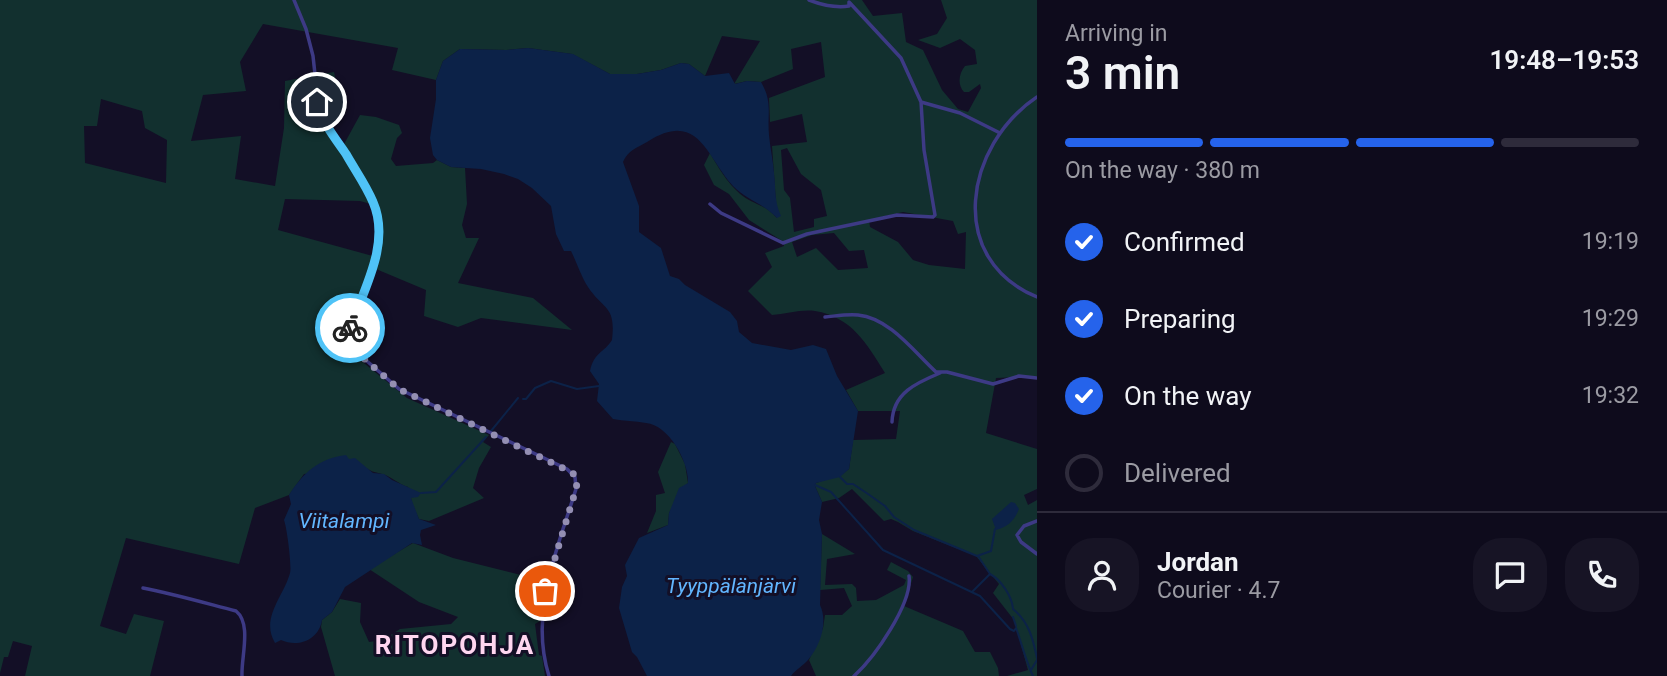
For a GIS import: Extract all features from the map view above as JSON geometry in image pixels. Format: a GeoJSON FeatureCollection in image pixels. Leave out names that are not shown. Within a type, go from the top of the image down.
{"type":"FeatureCollection","features":[{"type":"Feature","properties":{"kind":"street"},"geometry":{"type":"LineString","coordinates":[[294,0],[305,22],[309,38],[319,111],[365,186],[379,222],[377,250],[349,331],[352,348],[399,389],[568,470],[575,477],[576,489],[542,611],[545,653],[550,676]]}},
{"type":"Feature","properties":{"kind":"street"},"geometry":{"type":"LineString","coordinates":[[710,204],[721,213],[783,243],[807,234],[897,215],[935,215],[924,150],[921,102],[901,58],[849,2],[849,5],[842,7],[809,0]]}},
{"type":"Feature","properties":{"kind":"street"},"geometry":{"type":"LineString","coordinates":[[1037,97],[1023,106],[999,132],[986,155],[976,187],[975,216],[985,248],[999,271],[1037,296]]}},
{"type":"Feature","properties":{"kind":"street"},"geometry":{"type":"LineString","coordinates":[[921,102],[960,113],[999,132]]}},
{"type":"Feature","properties":{"kind":"street"},"geometry":{"type":"LineString","coordinates":[[825,317],[867,316],[902,338],[933,371],[942,373]]}},
{"type":"Feature","properties":{"kind":"street"},"geometry":{"type":"LineString","coordinates":[[892,422],[894,409],[905,391],[916,383],[942,373],[993,384],[1018,376],[1037,378]]}},
{"type":"Feature","properties":{"kind":"street"},"geometry":{"type":"LineString","coordinates":[[1037,521],[1024,526],[1017,535],[1021,542],[1037,554]]}},
{"type":"Feature","properties":{"kind":"street"},"geometry":{"type":"LineString","coordinates":[[854,676],[887,636],[908,589],[909,576]]}},
{"type":"Feature","properties":{"kind":"street"},"geometry":{"type":"LineString","coordinates":[[142,587],[240,614],[244,623],[242,676]]}},
{"type":"Feature","properties":{"kind":"green space"},"geometry":{"type":"Polygon","coordinates":[[[0,0],[862,0],[873,16],[902,13],[906,42],[923,50],[942,90],[958,109],[968,112],[981,88],[980,84],[969,92],[964,92],[960,79],[965,66],[977,64],[975,50],[960,39],[940,48],[918,40],[937,34],[947,18],[941,0],[1037,0],[1037,376],[996,378],[986,433],[1037,449],[1037,489],[1024,495],[1028,505],[1037,500],[1037,676],[1007,676],[1028,670],[1014,620],[993,593],[999,584],[976,556],[913,531],[891,519],[884,521],[852,489],[839,498],[822,502],[816,483],[849,469],[853,440],[896,439],[900,411],[858,411],[846,390],[885,373],[865,342],[849,326],[828,314],[815,311],[772,315],[748,291],[772,267],[765,253],[784,246],[784,242],[749,220],[729,194],[714,185],[704,165],[710,153],[737,191],[777,218],[772,146],[807,142],[802,114],[770,122],[769,98],[825,77],[821,42],[791,49],[793,69],[761,82],[734,84],[760,41],[722,36],[705,76],[689,64],[681,63],[637,74],[610,74],[572,54],[528,48],[460,49],[443,61],[436,80],[392,70],[398,48],[263,24],[240,62],[246,91],[203,95],[191,141],[241,136],[235,179],[275,186],[284,128],[285,81],[334,72],[338,91],[344,97],[342,105],[327,120],[343,146],[360,115],[376,117],[399,125],[402,133],[397,138],[391,159],[396,166],[433,163],[437,160],[451,167],[465,168],[467,204],[462,225],[466,238],[479,238],[458,283],[533,298],[572,330],[481,318],[458,327],[424,316],[426,290],[376,269],[371,285],[344,330],[346,341],[354,355],[407,398],[489,435],[483,442],[491,447],[479,468],[473,488],[484,498],[429,521],[419,519],[408,487],[385,475],[366,468],[304,474],[289,495],[255,508],[239,564],[126,538],[100,626],[126,634],[134,614],[164,621],[150,676],[25,676],[32,646],[13,641],[8,657],[4,657],[0,673],[0,0]],[[101,99],[97,126],[84,126],[85,163],[166,183],[167,140],[145,128],[142,111],[101,99]],[[787,148],[781,150],[784,190],[790,198],[794,232],[814,227],[814,219],[827,216],[821,190],[801,174],[787,148]],[[285,199],[278,230],[380,258],[382,232],[378,206],[360,201],[285,199]],[[903,212],[869,220],[870,227],[898,242],[913,260],[929,265],[965,269],[966,232],[958,234],[953,221],[903,212]],[[834,233],[812,235],[792,242],[797,257],[816,248],[838,270],[868,268],[864,250],[849,251],[834,233]]]}},
{"type":"Feature","properties":{"kind":"green space"},"geometry":{"type":"Polygon","coordinates":[[[671,442],[675,444],[685,464],[688,483],[669,513],[668,525],[647,533],[656,511],[656,495],[665,493],[658,472],[671,442]]]}},
{"type":"Feature","properties":{"kind":"green space"},"geometry":{"type":"Polygon","coordinates":[[[822,534],[855,554],[827,559],[825,585],[852,584],[856,588],[857,601],[876,600],[904,585],[906,580],[887,570],[891,562],[908,571],[913,577],[904,606],[963,631],[975,652],[990,652],[999,676],[816,676],[809,660],[823,628],[825,615],[842,615],[852,606],[844,588],[820,590],[822,534]]]}},
{"type":"Feature","properties":{"kind":"green space"},"geometry":{"type":"Polygon","coordinates":[[[413,543],[453,558],[545,581],[539,610],[540,621],[535,624],[545,676],[335,676],[321,627],[322,620],[332,612],[340,599],[361,603],[360,622],[369,642],[383,640],[400,629],[451,624],[458,617],[419,602],[369,569],[413,543]]]}},
{"type":"Feature","properties":{"kind":"water","name":"Tyyppälänjärvi"},"geometry":{"type":"Polygon","coordinates":[[[528,48],[573,54],[610,74],[637,74],[681,63],[689,64],[705,76],[729,73],[735,84],[761,82],[765,89],[776,200],[781,216],[777,218],[733,186],[708,151],[690,134],[679,131],[665,133],[633,150],[623,162],[639,206],[639,232],[661,248],[670,276],[730,312],[737,321],[739,332],[752,343],[791,350],[813,345],[826,349],[837,376],[858,411],[849,469],[840,477],[816,483],[815,486],[822,502],[819,520],[822,534],[820,605],[823,626],[813,654],[791,676],[647,676],[632,652],[619,608],[622,587],[627,576],[625,565],[639,538],[668,525],[669,513],[679,488],[688,483],[685,465],[676,446],[662,430],[646,423],[613,419],[597,401],[599,384],[590,371],[597,356],[612,340],[612,320],[608,309],[588,287],[571,251],[564,251],[556,234],[551,206],[518,179],[481,169],[451,167],[437,160],[433,155],[430,138],[436,80],[443,61],[460,49],[528,48]]]}},
{"type":"Feature","properties":{"kind":"water","name":"Viitalampi"},"geometry":{"type":"Polygon","coordinates":[[[346,455],[349,459],[355,458],[373,473],[384,474],[421,493],[418,497],[411,498],[419,519],[436,525],[421,530],[422,545],[412,543],[345,587],[332,612],[322,620],[317,633],[312,637],[301,642],[281,640],[275,643],[270,625],[290,573],[284,520],[291,504],[289,495],[300,480],[320,463],[346,455]]]}},
{"type":"Feature","properties":{"kind":"water"},"geometry":{"type":"Polygon","coordinates":[[[1011,502],[1019,509],[1017,513],[1007,525],[996,530],[992,519],[1011,502]]]}},
{"type":"Feature","properties":{"kind":"waterway"},"geometry":{"type":"LineString","coordinates":[[523,399],[535,388],[551,381],[577,389],[599,386]]}},
{"type":"Feature","properties":{"kind":"waterway"},"geometry":{"type":"LineString","coordinates":[[491,431],[518,398]]}},
{"type":"Feature","properties":{"kind":"waterway"},"geometry":{"type":"LineString","coordinates":[[421,493],[436,492],[486,437]]}},
{"type":"Feature","properties":{"kind":"waterway"},"geometry":{"type":"LineString","coordinates":[[840,477],[885,506],[894,517],[914,530],[977,556],[991,551],[995,529]]}},
{"type":"Feature","properties":{"kind":"waterway"},"geometry":{"type":"LineString","coordinates":[[815,485],[831,492],[883,550],[980,596],[1010,629],[1014,631],[1016,628],[1033,676]]}},
{"type":"Feature","properties":{"kind":"waterway"},"geometry":{"type":"LineString","coordinates":[[972,592],[990,574],[978,556]]}},
{"type":"Feature","properties":{"kind":"waterway"},"geometry":{"type":"LineString","coordinates":[[990,574],[1005,589],[1013,609],[1027,625],[1037,658]]}},
{"type":"Feature","properties":{"kind":"waterway"},"geometry":{"type":"LineString","coordinates":[[1013,617],[1016,626]]}},
{"type":"Feature","properties":{"kind":"waterway"},"geometry":{"type":"LineString","coordinates":[[1031,670],[1037,660]]}},
{"type":"Feature","properties":{"kind":"way so far"},"geometry":{"type":"LineString","coordinates":[[350,328],[348,337],[356,353],[399,389],[573,473],[576,489],[545,591]]}},
{"type":"Feature","properties":{"kind":"district","name":"RITOPOHJA"},"geometry":{"type":"Point","coordinates":[455,645]}},
{"type":"Feature","properties":{"kind":"route"},"geometry":{"type":"LineString","coordinates":[[317,102],[319,111],[373,201],[379,222],[379,243],[375,258],[350,328]]}}]}
